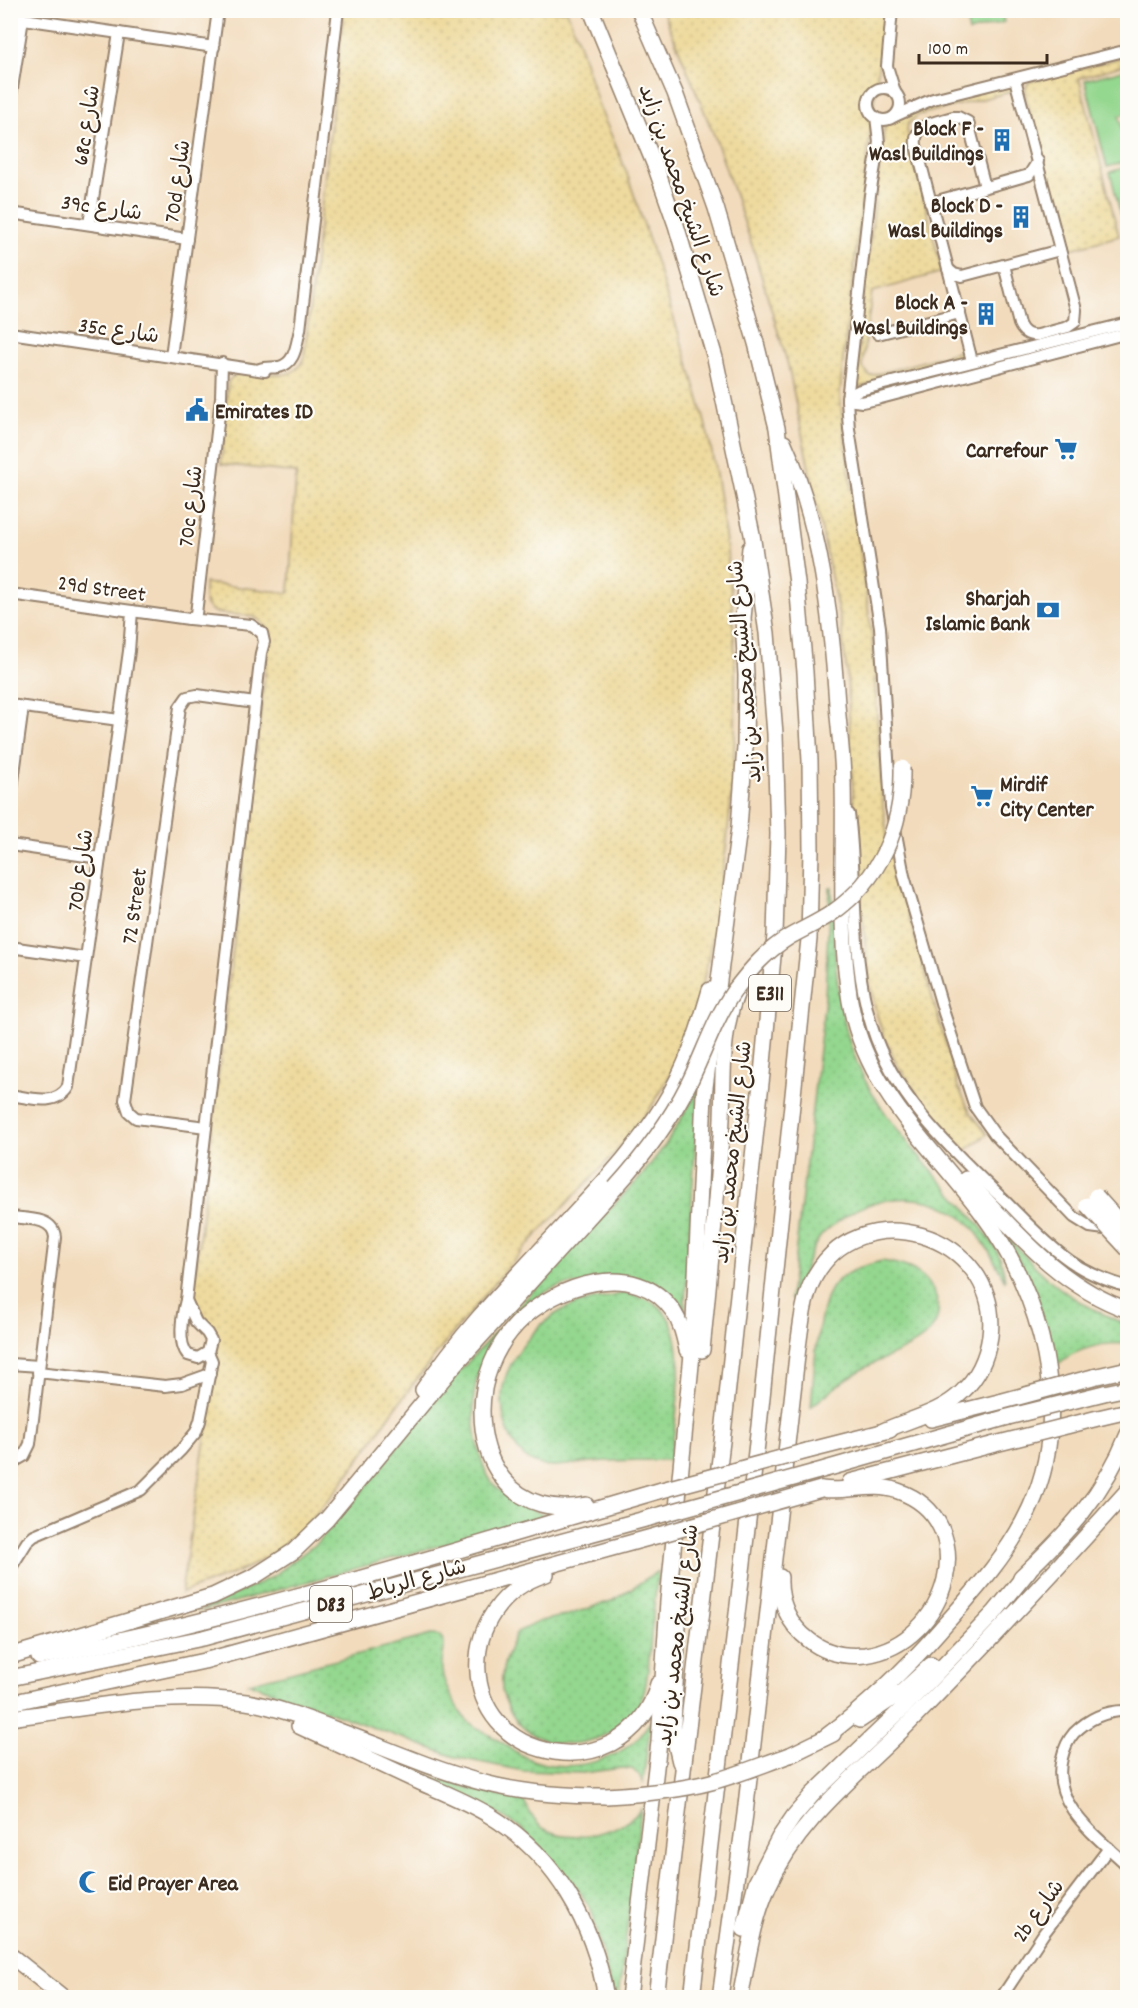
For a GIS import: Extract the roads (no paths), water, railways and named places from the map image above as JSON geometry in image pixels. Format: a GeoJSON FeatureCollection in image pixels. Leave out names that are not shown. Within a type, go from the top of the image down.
{"type":"FeatureCollection","features":[{"type":"Feature","properties":{"kind":"highway","name":"شارع الشيخ محمد بن زايد"},"geometry":{"type":"LineString","coordinates":[[591,10],[656,168],[688,264],[715,358],[752,534],[767,633],[776,734],[778,834],[775,935],[762,1074],[727,1397],[656,1998]]}},
{"type":"Feature","properties":{"kind":"highway","name":"شارع الشيخ محمد بن زايد"},"geometry":{"type":"LineString","coordinates":[[639,10],[675,93],[716,208],[756,343],[777,428],[797,583],[805,672],[810,816],[809,939],[759,1426],[692,1998]]}},
{"type":"Feature","properties":{"kind":"highway"},"geometry":{"type":"LineString","coordinates":[[777,428],[804,496],[821,568],[832,637],[843,785],[843,947],[851,1007],[858,1036],[875,1075],[892,1104],[995,1232],[1020,1275],[1041,1337],[1048,1374],[1049,1425],[1046,1455],[1031,1506],[1009,1545],[955,1614],[896,1677],[852,1717],[824,1738]]}},
{"type":"Feature","properties":{"kind":"highway"},"geometry":{"type":"LineString","coordinates":[[589,1553],[576,1564],[530,1580],[512,1591],[491,1615],[482,1634],[477,1666],[482,1695],[500,1723],[517,1738],[538,1749],[573,1754],[607,1746],[634,1727],[646,1712],[657,1688],[693,1344],[704,1095],[739,828],[746,747],[746,675],[742,618],[752,534]]}},
{"type":"Feature","properties":{"kind":"highway"},"geometry":{"type":"LineString","coordinates":[[10,1656],[187,1604],[234,1587],[284,1558],[311,1536],[467,1351],[644,1155],[669,1120],[718,1017],[756,964],[772,949],[842,905],[872,875],[886,850],[896,824],[902,796],[902,768]]}},
{"type":"Feature","properties":{"kind":"highway"},"geometry":{"type":"LineString","coordinates":[[369,1469],[448,1355],[611,1174],[655,1118],[672,1090],[690,1051],[705,1010],[725,938]]}},
{"type":"Feature","properties":{"kind":"highway"},"geometry":{"type":"LineString","coordinates":[[683,1767],[677,1750],[673,1724],[680,1579],[722,1133],[725,1037],[731,1008],[742,981]]}},
{"type":"Feature","properties":{"kind":"highway"},"geometry":{"type":"LineString","coordinates":[[919,1136],[961,1174],[1051,1267],[1098,1298],[1128,1310]]}},
{"type":"Feature","properties":{"kind":"highway"},"geometry":{"type":"LineString","coordinates":[[1090,1202],[1122,1225],[1128,1238]]}},
{"type":"Feature","properties":{"kind":"highway"},"geometry":{"type":"LineString","coordinates":[[1090,1202],[1118,1231],[1128,1249]]}},
{"type":"Feature","properties":{"kind":"highway"},"geometry":{"type":"LineString","coordinates":[[720,1998],[745,1814],[798,1347],[805,1303],[811,1284],[828,1259],[852,1241],[888,1231],[913,1232],[947,1246],[974,1272],[988,1306],[990,1324],[988,1344],[979,1370],[967,1387],[952,1401],[881,1432]]}},
{"type":"Feature","properties":{"kind":"highway"},"geometry":{"type":"LineString","coordinates":[[662,1491],[635,1493],[566,1508],[541,1504],[524,1497],[508,1486],[496,1471],[488,1453],[482,1419],[487,1376],[498,1349],[506,1337],[525,1315],[537,1306],[555,1295],[576,1287],[614,1281],[632,1284],[651,1291],[667,1303],[673,1311],[684,1337],[689,1383]]}},
{"type":"Feature","properties":{"kind":"highway"},"geometry":{"type":"LineString","coordinates":[[10,1662],[185,1626],[265,1606],[807,1451],[1128,1369]]}},
{"type":"Feature","properties":{"kind":"highway","name":"شارع الرباط"},"geometry":{"type":"LineString","coordinates":[[10,1678],[203,1638],[649,1518],[1008,1417],[1128,1388]]}},
{"type":"Feature","properties":{"kind":"highway","name":"شارع الرباط"},"geometry":{"type":"LineString","coordinates":[[10,1703],[204,1661],[821,1489],[1128,1411]]}},
{"type":"Feature","properties":{"kind":"highway"},"geometry":{"type":"LineString","coordinates":[[734,1998],[744,1932],[756,1883],[789,1823],[812,1795],[880,1732],[995,1612],[1083,1513],[1103,1485],[1128,1434]]}},
{"type":"Feature","properties":{"kind":"highway"},"geometry":{"type":"LineString","coordinates":[[777,1545],[780,1560],[780,1587],[784,1605],[798,1629],[817,1646],[841,1654],[873,1653],[902,1642],[925,1622],[944,1587],[948,1569],[945,1542],[940,1527],[931,1514],[906,1494],[887,1488],[868,1487],[843,1491],[821,1489]]}},
{"type":"Feature","properties":{"kind":"highway"},"geometry":{"type":"LineString","coordinates":[[740,1998],[752,1934],[768,1887],[782,1861],[806,1826],[835,1793],[915,1717],[1128,1490]]}},
{"type":"Feature","properties":{"kind":"highway"},"geometry":{"type":"LineString","coordinates":[[10,1718],[150,1700],[190,1699],[248,1702],[316,1723],[434,1767],[496,1786],[550,1794],[606,1796],[685,1788],[736,1774],[790,1755],[865,1717],[903,1691],[1033,1567]]}},
{"type":"Feature","properties":{"kind":"highway"},"geometry":{"type":"LineString","coordinates":[[629,1998],[659,1742],[668,1600]]}},
{"type":"Feature","properties":{"kind":"highway"},"geometry":{"type":"LineString","coordinates":[[248,1702],[475,1807],[518,1836],[554,1872],[581,1915],[595,1949],[606,1998]]}},
{"type":"Feature","properties":{"kind":"highway"},"geometry":{"type":"LineString","coordinates":[[10,1954],[64,1998]]}},
{"type":"Feature","properties":{"kind":"street","name":"70d شارع"},"geometry":{"type":"LineString","coordinates":[[171,356],[218,10]]}},
{"type":"Feature","properties":{"kind":"street","name":"35c شارع"},"geometry":{"type":"LineString","coordinates":[[10,333],[281,372],[294,365],[301,339],[300,330],[338,10]]}},
{"type":"Feature","properties":{"kind":"street"},"geometry":{"type":"LineString","coordinates":[[892,10],[887,66],[900,104],[895,116]]}},
{"type":"Feature","properties":{"kind":"street"},"geometry":{"type":"LineString","coordinates":[[10,17],[214,47]]}},
{"type":"Feature","properties":{"kind":"street"},"geometry":{"type":"LineString","coordinates":[[10,101],[23,19]]}},
{"type":"Feature","properties":{"kind":"street","name":"68c شارع"},"geometry":{"type":"LineString","coordinates":[[89,224],[119,33]]}},
{"type":"Feature","properties":{"kind":"street"},"geometry":{"type":"LineString","coordinates":[[887,66],[868,104],[876,117],[886,120],[933,99],[1128,50]]}},
{"type":"Feature","properties":{"kind":"street"},"geometry":{"type":"LineString","coordinates":[[1004,265],[1021,328],[1033,336],[1072,325],[1077,314],[1015,79]]}},
{"type":"Feature","properties":{"kind":"street"},"geometry":{"type":"LineString","coordinates":[[874,91],[887,88],[914,99],[933,99]]}},
{"type":"Feature","properties":{"kind":"street"},"geometry":{"type":"LineString","coordinates":[[876,117],[879,142],[870,195],[847,399],[849,429],[880,627],[894,830],[904,876],[975,1107],[988,1126],[1074,1217],[1096,1228],[1128,1230]]}},
{"type":"Feature","properties":{"kind":"street"},"geometry":{"type":"LineString","coordinates":[[972,360],[930,202],[916,145],[916,133],[926,125],[953,117],[964,118],[970,126],[986,187]]}},
{"type":"Feature","properties":{"kind":"street"},"geometry":{"type":"LineString","coordinates":[[930,202],[1029,175],[1038,161]]}},
{"type":"Feature","properties":{"kind":"street"},"geometry":{"type":"LineString","coordinates":[[1029,175],[1043,183]]}},
{"type":"Feature","properties":{"kind":"street","name":"39c شارع"},"geometry":{"type":"LineString","coordinates":[[10,213],[188,239]]}},
{"type":"Feature","properties":{"kind":"street"},"geometry":{"type":"LineString","coordinates":[[948,268],[954,274],[962,276],[1060,250]]}},
{"type":"Feature","properties":{"kind":"street"},"geometry":{"type":"LineString","coordinates":[[878,334],[960,313]]}},
{"type":"Feature","properties":{"kind":"street"},"geometry":{"type":"LineString","coordinates":[[847,399],[860,390],[972,360],[1128,325]]}},
{"type":"Feature","properties":{"kind":"street"},"geometry":{"type":"LineString","coordinates":[[1093,342],[1098,334],[1128,325]]}},
{"type":"Feature","properties":{"kind":"street"},"geometry":{"type":"LineString","coordinates":[[847,399],[862,402],[877,399],[1128,333]]}},
{"type":"Feature","properties":{"kind":"street"},"geometry":{"type":"LineString","coordinates":[[963,376],[970,367],[1025,353],[1038,345]]}},
{"type":"Feature","properties":{"kind":"street","name":"70c شارع"},"geometry":{"type":"LineString","coordinates":[[190,618],[196,614],[225,364]]}},
{"type":"Feature","properties":{"kind":"street","name":"29d Street"},"geometry":{"type":"LineString","coordinates":[[10,594],[240,625],[255,635],[261,652],[255,703]]}},
{"type":"Feature","properties":{"kind":"street","name":"70b شارع"},"geometry":{"type":"LineString","coordinates":[[10,1095],[49,1100],[64,1093],[69,1084],[134,611]]}},
{"type":"Feature","properties":{"kind":"street","name":"72 Street"},"geometry":{"type":"LineString","coordinates":[[206,1127],[136,1118],[129,1112],[125,1100],[180,707],[187,698],[197,695],[255,703]]}},
{"type":"Feature","properties":{"kind":"street"},"geometry":{"type":"LineString","coordinates":[[186,1300],[196,1322],[209,1336],[211,1344],[208,1352],[202,1357],[194,1358],[183,1349],[183,1317],[255,703]]}},
{"type":"Feature","properties":{"kind":"street"},"geometry":{"type":"LineString","coordinates":[[10,705],[119,720]]}},
{"type":"Feature","properties":{"kind":"street"},"geometry":{"type":"LineString","coordinates":[[10,803],[23,707]]}},
{"type":"Feature","properties":{"kind":"street"},"geometry":{"type":"LineString","coordinates":[[843,785],[850,817],[856,930],[865,1000],[877,1043],[894,1075],[918,1109],[955,1150],[1052,1246],[1083,1269],[1128,1287]]}},
{"type":"Feature","properties":{"kind":"street"},"geometry":{"type":"LineString","coordinates":[[10,845],[100,858]]}},
{"type":"Feature","properties":{"kind":"street"},"geometry":{"type":"LineString","coordinates":[[10,947],[86,958]]}},
{"type":"Feature","properties":{"kind":"street"},"geometry":{"type":"LineString","coordinates":[[1090,1202],[1089,1217],[1096,1222],[1128,1223]]}},
{"type":"Feature","properties":{"kind":"street"},"geometry":{"type":"LineString","coordinates":[[10,1217],[46,1222],[54,1230],[55,1238],[30,1444],[24,1456],[15,1462]]}},
{"type":"Feature","properties":{"kind":"street"},"geometry":{"type":"LineString","coordinates":[[10,1569],[27,1542],[34,1536],[134,1493],[152,1480],[189,1442],[200,1421],[210,1374],[212,1361],[208,1352]]}},
{"type":"Feature","properties":{"kind":"street"},"geometry":{"type":"LineString","coordinates":[[10,1364],[165,1386],[182,1384],[210,1374]]}},
{"type":"Feature","properties":{"kind":"street"},"geometry":{"type":"LineString","coordinates":[[1128,1711],[1110,1712],[1082,1725],[1067,1744],[1060,1766],[1060,1781],[1071,1809],[1128,1866]]}},
{"type":"Feature","properties":{"kind":"street","name":"2b شارع"},"geometry":{"type":"LineString","coordinates":[[1000,1998],[1044,1932],[1109,1848]]}},
{"type":"Feature","properties":{"kind":"place","name":"Block F - Wasl Buildings"},"geometry":{"type":"Point","coordinates":[1002,140]}},
{"type":"Feature","properties":{"kind":"place","name":"Block D - Wasl Buildings"},"geometry":{"type":"Point","coordinates":[1021,217]}},
{"type":"Feature","properties":{"kind":"place","name":"Block A - Wasl Buildings"},"geometry":{"type":"Point","coordinates":[986,314]}},
{"type":"Feature","properties":{"kind":"place","name":"Emirates ID"},"geometry":{"type":"Point","coordinates":[197,410]}},
{"type":"Feature","properties":{"kind":"place","name":"Carrefour"},"geometry":{"type":"Point","coordinates":[1066,449]}},
{"type":"Feature","properties":{"kind":"place","name":"Sharjah Islamic Bank"},"geometry":{"type":"Point","coordinates":[1048,610]}},
{"type":"Feature","properties":{"kind":"place","name":"Mirdif City Center"},"geometry":{"type":"Point","coordinates":[982,796]}},
{"type":"Feature","properties":{"kind":"place","name":"Eid Prayer Area"},"geometry":{"type":"Point","coordinates":[90,1882]}}]}
